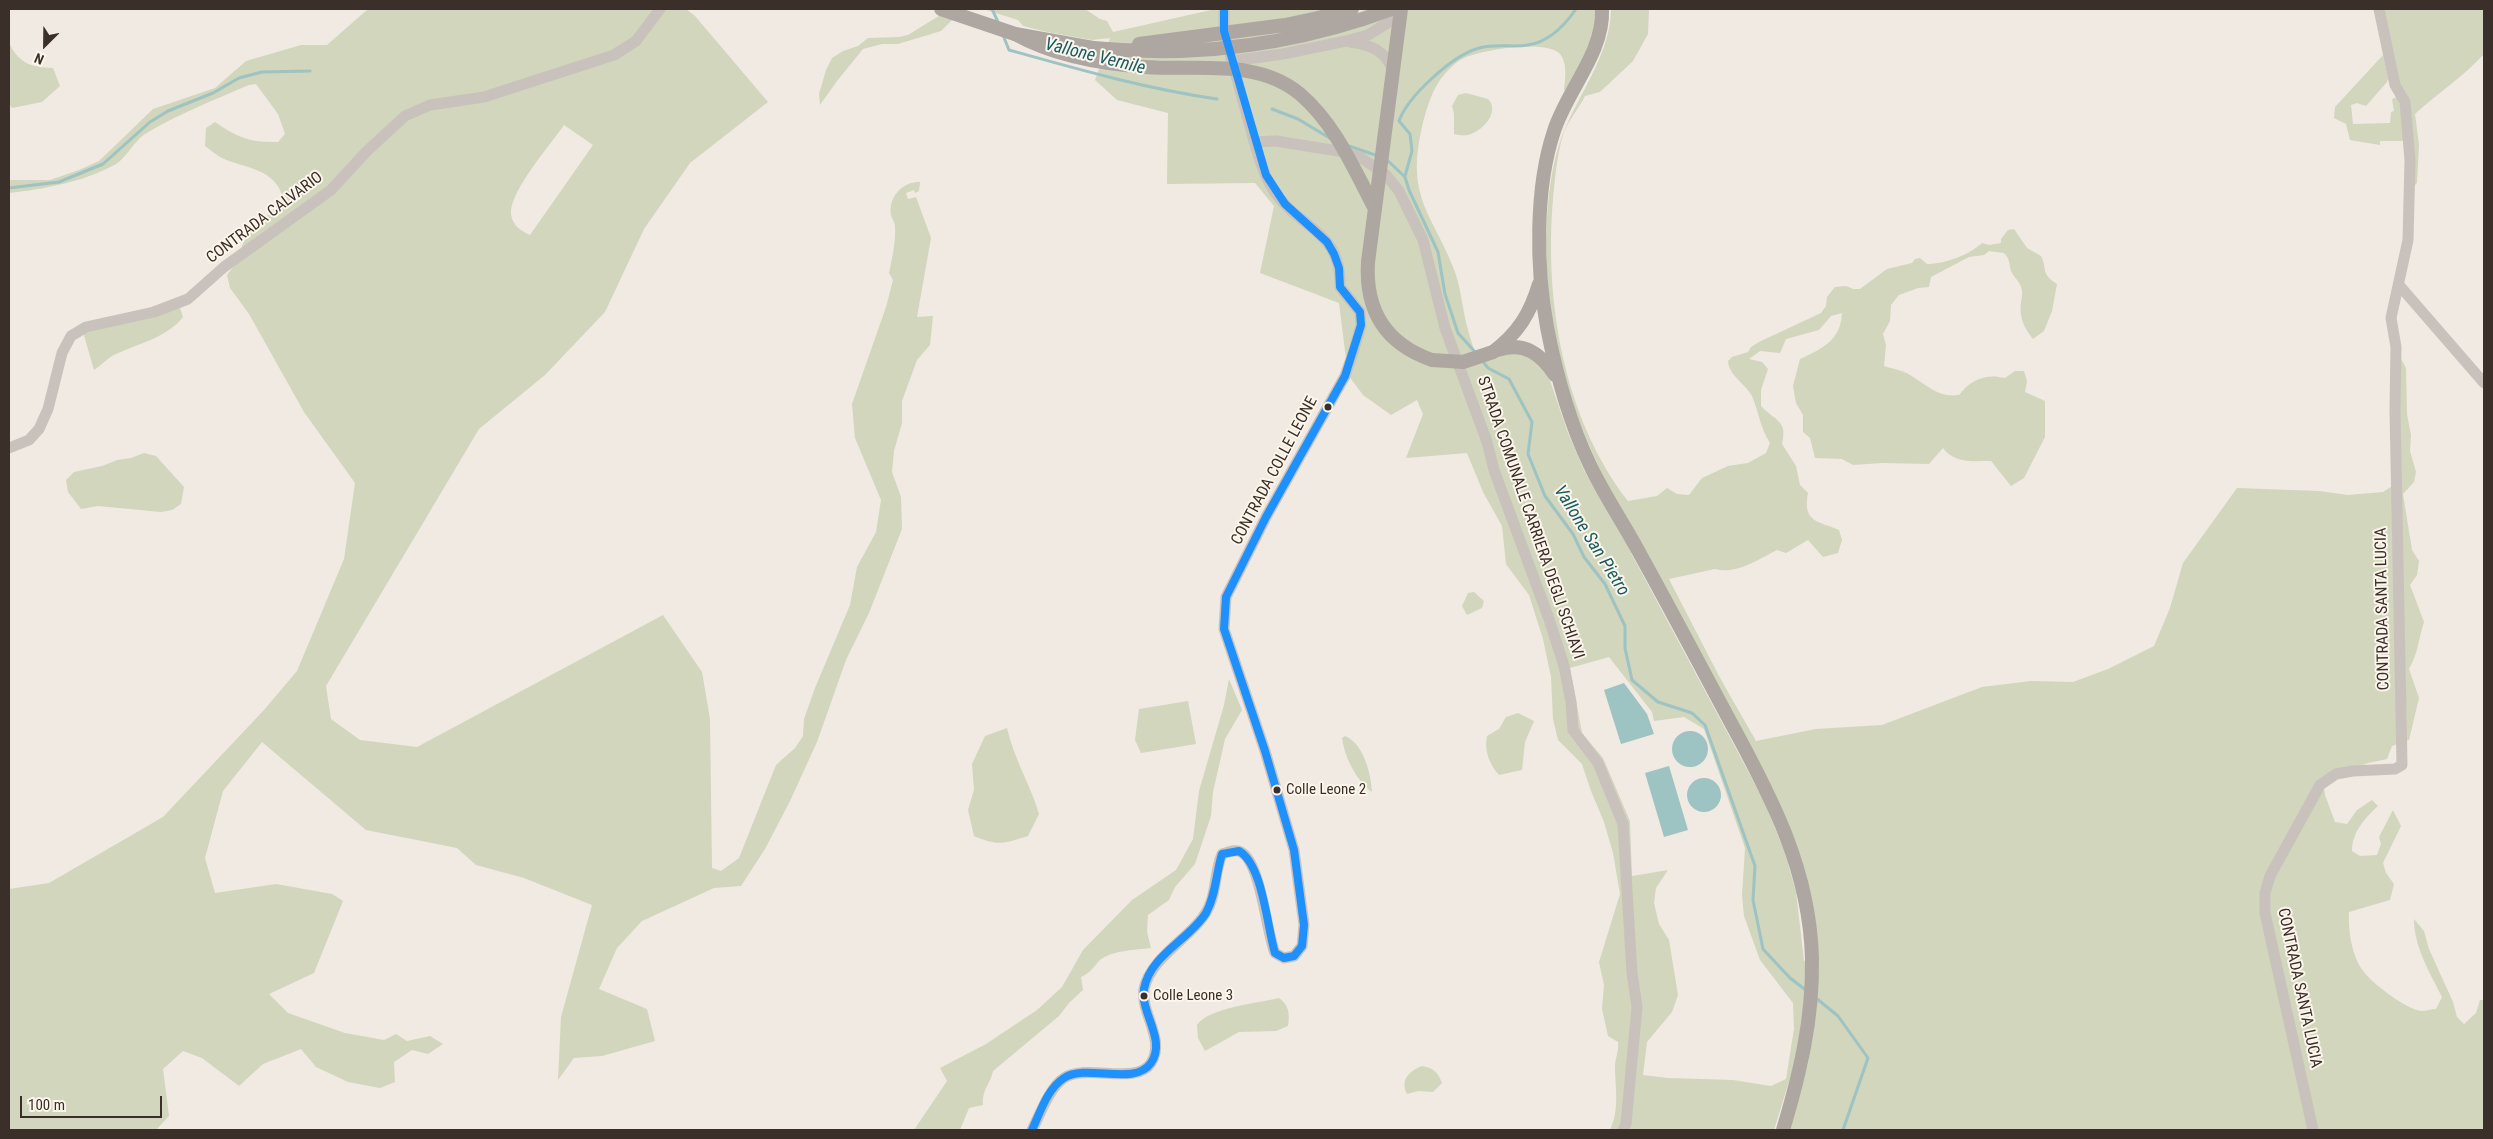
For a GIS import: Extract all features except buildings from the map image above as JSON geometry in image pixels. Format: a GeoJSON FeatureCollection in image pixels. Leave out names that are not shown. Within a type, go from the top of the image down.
{"type":"FeatureCollection","features":[{"type":"Feature","properties":{"kind":"main road"},"geometry":{"type":"LineString","coordinates":[[941,9],[1015,34],[1093,48],[1174,52],[1259,45],[1315,34],[1398,10],[1393,71],[1368,262],[1369,294],[1381,323],[1403,346],[1432,360],[1463,362],[1510,346],[1536,354],[1546,362],[1560,383]]}},
{"type":"Feature","properties":{"kind":"main road"},"geometry":{"type":"LineString","coordinates":[[1093,48],[1286,25],[1352,9]]}},
{"type":"Feature","properties":{"kind":"main road"},"geometry":{"type":"LineString","coordinates":[[1602,9],[1602,18],[1595,44],[1554,132],[1545,171],[1541,211],[1541,280],[1547,326],[1560,383],[1575,430],[1591,466],[1638,549],[1771,797],[1791,848],[1804,891],[1812,960],[1808,1026],[1803,1063],[1783,1130]]}},
{"type":"Feature","properties":{"kind":"main road"},"geometry":{"type":"LineString","coordinates":[[1015,34],[1036,46],[1094,61],[1147,67],[1227,68],[1252,72],[1278,81],[1298,93],[1329,126],[1374,207]]}},
{"type":"Feature","properties":{"kind":"main road"},"geometry":{"type":"LineString","coordinates":[[1493,352],[1509,341],[1528,316],[1541,280]]}},
{"type":"Feature","properties":{"kind":"street","name":"CONTRADA CALVARIO"},"geometry":{"type":"LineString","coordinates":[[9,448],[29,440],[39,429],[48,410],[62,353],[71,336],[86,327],[154,312],[188,299],[224,268],[331,190],[366,151],[405,116],[430,105],[484,97],[614,55],[636,41],[660,9]]}},
{"type":"Feature","properties":{"kind":"street","name":"CONTRADA COLLE LEONE"},"geometry":{"type":"LineString","coordinates":[[1032,1130],[1053,1091],[1063,1078],[1080,1073],[1140,1072],[1151,1064],[1156,1050],[1145,1004],[1144,990],[1148,977],[1157,965],[1200,921],[1211,906],[1216,891],[1218,864],[1222,854],[1231,851],[1240,852],[1249,860],[1255,873],[1270,940],[1275,953],[1284,958],[1294,956],[1302,946],[1304,925],[1294,850],[1265,751],[1224,629],[1226,597],[1266,518],[1345,376],[1361,325],[1357,306],[1340,287],[1340,265],[1335,252],[1327,240],[1286,206],[1274,191],[1264,173],[1231,61],[1224,31],[1224,9]]}},
{"type":"Feature","properties":{"kind":"street","name":"CONTRADA SANTA LUCIA"},"geometry":{"type":"LineString","coordinates":[[2313,1130],[2265,914],[2265,893],[2270,876],[2320,785],[2336,774],[2353,771],[2395,769],[2402,765],[2395,409],[2396,347],[2391,318],[2408,240],[2409,134],[2405,102],[2394,85],[2379,9]]}},
{"type":"Feature","properties":{"kind":"street"},"geometry":{"type":"LineString","coordinates":[[1231,61],[1284,54],[1346,42],[1368,35],[1389,22],[1398,10]]}},
{"type":"Feature","properties":{"kind":"street"},"geometry":{"type":"LineString","coordinates":[[1346,42],[1368,44],[1377,48],[1384,54],[1393,71]]}},
{"type":"Feature","properties":{"kind":"street","name":"STRADA COMUNALE CARRIERA DEGLI SCHIAVI"},"geometry":{"type":"LineString","coordinates":[[1255,142],[1276,141],[1338,151],[1360,157],[1386,175],[1399,191],[1422,240],[1445,328],[1487,442],[1494,470],[1549,619],[1564,666],[1571,702],[1573,730],[1598,763],[1623,824],[1632,973],[1637,1007],[1626,1124],[1623,1130]]}},
{"type":"Feature","properties":{"kind":"street"},"geometry":{"type":"LineString","coordinates":[[2399,285],[2484,383]]}},
{"type":"Feature","properties":{"kind":"green space"},"geometry":{"type":"Polygon","coordinates":[[[368,9],[686,9],[695,16],[768,102],[690,163],[644,229],[605,312],[545,375],[479,429],[326,686],[331,719],[360,740],[417,747],[663,615],[702,672],[710,719],[712,868],[721,871],[739,858],[776,765],[795,748],[803,736],[804,719],[815,688],[850,605],[857,567],[876,532],[881,500],[855,438],[852,404],[886,307],[893,280],[889,273],[894,250],[895,232],[895,225],[891,215],[892,202],[894,196],[903,187],[914,182],[920,182],[919,191],[915,193],[914,190],[906,193],[908,199],[916,197],[931,238],[917,317],[933,316],[930,345],[917,360],[902,401],[902,423],[894,451],[892,472],[901,497],[902,529],[869,613],[846,660],[817,742],[790,801],[765,849],[741,886],[714,888],[642,921],[617,948],[599,989],[647,1009],[655,1041],[602,1056],[574,1058],[558,1080],[561,1017],[592,905],[524,878],[476,865],[457,848],[366,830],[262,742],[223,791],[205,858],[215,893],[276,884],[332,894],[343,901],[314,973],[269,994],[288,1013],[345,1033],[384,1040],[396,1034],[407,1041],[430,1036],[443,1044],[428,1054],[412,1050],[394,1062],[395,1082],[380,1088],[348,1082],[316,1067],[301,1049],[263,1064],[239,1086],[202,1058],[183,1051],[163,1069],[169,1116],[156,1130],[9,1130],[9,889],[49,883],[163,817],[264,710],[297,671],[344,559],[355,483],[304,412],[249,314],[230,288],[227,275],[234,266],[249,229],[266,217],[283,198],[279,188],[267,175],[222,158],[205,146],[206,128],[215,122],[230,132],[244,138],[278,142],[285,134],[278,114],[256,84],[249,85],[209,102],[145,134],[116,164],[91,176],[50,187],[9,193],[9,180],[50,180],[79,170],[99,161],[153,109],[215,88],[246,61],[301,45],[327,45],[368,9]],[[564,125],[523,181],[512,205],[511,214],[513,221],[523,232],[530,235],[593,145],[564,125]]]}},
{"type":"Feature","properties":{"kind":"green space"},"geometry":{"type":"Polygon","coordinates":[[[983,9],[1085,9],[1100,19],[1107,21],[1113,32],[1211,10],[1337,9],[1339,19],[1367,9],[1599,9],[1596,32],[1574,79],[1564,91],[1565,72],[1563,58],[1553,50],[1542,47],[1499,49],[1464,58],[1453,65],[1434,90],[1426,110],[1418,149],[1417,167],[1418,183],[1426,211],[1456,274],[1477,363],[1506,352],[1522,353],[1533,358],[1547,372],[1568,433],[1594,488],[1605,481],[1565,383],[1552,326],[1546,261],[1549,195],[1561,139],[1567,123],[1599,59],[1605,43],[1611,9],[1649,9],[1648,34],[1633,61],[1600,92],[1585,96],[1564,132],[1556,174],[1551,238],[1556,318],[1563,358],[1574,396],[1588,434],[1606,469],[1628,501],[1657,496],[1667,488],[1677,494],[1689,495],[1702,478],[1728,466],[1748,463],[1766,453],[1770,443],[1764,432],[1752,396],[1731,371],[1728,361],[1732,357],[1748,352],[1751,347],[1759,342],[1821,313],[1826,306],[1827,297],[1835,287],[1846,286],[1860,289],[1887,269],[1912,263],[1915,259],[1920,258],[1927,264],[1949,261],[1964,255],[1982,243],[1989,245],[2001,243],[2001,239],[2008,230],[2014,229],[2027,248],[2041,256],[2046,274],[2057,284],[2052,311],[2044,331],[2033,339],[2030,335],[2022,318],[2021,288],[2011,271],[2008,259],[2004,253],[1989,251],[1984,255],[1969,257],[1931,277],[1929,287],[1918,288],[1899,295],[1891,305],[1890,321],[1883,334],[1886,345],[1884,366],[1907,373],[1933,390],[1945,395],[1959,395],[1968,385],[1985,377],[2005,378],[2015,371],[2024,371],[2027,381],[2025,392],[2045,401],[2045,437],[2024,478],[2011,486],[1991,461],[1965,461],[1953,457],[1943,448],[1929,464],[1882,463],[1853,465],[1842,459],[1815,458],[1810,438],[1803,432],[1803,415],[1796,403],[1793,386],[1800,359],[1823,347],[1834,337],[1841,322],[1842,313],[1831,316],[1819,330],[1786,339],[1780,353],[1760,351],[1749,359],[1762,362],[1768,369],[1761,390],[1761,406],[1782,425],[1782,444],[1796,466],[1800,485],[1808,493],[1807,503],[1810,516],[1839,530],[1842,540],[1838,553],[1823,557],[1808,540],[1786,553],[1777,550],[1739,568],[1731,570],[1715,569],[1669,579],[1720,678],[1756,741],[1816,729],[1882,725],[1982,687],[2031,681],[2073,682],[2108,669],[2154,646],[2170,608],[2183,563],[2237,488],[2319,491],[2348,495],[2383,492],[2400,481],[2400,357],[2406,368],[2407,414],[2411,435],[2410,451],[2416,472],[2414,482],[2403,494],[2412,550],[2419,561],[2417,575],[2410,585],[2424,622],[2417,651],[2409,669],[2419,698],[2409,740],[2392,746],[2387,759],[2368,763],[2323,780],[2325,795],[2335,822],[2347,824],[2357,810],[2372,800],[2378,806],[2364,821],[2354,838],[2352,851],[2360,856],[2377,855],[2381,844],[2379,837],[2393,810],[2401,826],[2383,863],[2386,873],[2394,884],[2390,900],[2349,912],[2352,944],[2356,959],[2364,972],[2382,989],[2407,1006],[2421,1011],[2436,1009],[2442,997],[2420,950],[2414,919],[2424,931],[2429,949],[2453,1002],[2457,1017],[2464,1024],[2476,1013],[2480,1000],[2484,1000],[2484,1130],[1789,1130],[1808,1064],[1814,1027],[1801,1025],[1795,1062],[1774,1130],[1610,1130],[1616,1106],[1615,1065],[1618,1042],[1608,1036],[1602,1009],[1604,985],[1599,962],[1620,894],[1613,853],[1604,822],[1582,764],[1558,740],[1553,719],[1551,677],[1543,639],[1529,595],[1506,564],[1502,526],[1483,492],[1467,453],[1406,458],[1423,414],[1417,400],[1391,415],[1363,395],[1348,375],[1339,303],[1260,273],[1274,206],[1255,183],[1167,184],[1168,113],[1117,100],[1095,80],[1110,38],[1092,40],[1047,32],[1023,26],[1018,20],[983,9]],[[1642,547],[1631,553],[1764,801],[1784,850],[1796,892],[1804,961],[1817,960],[1808,890],[1642,547]],[[1609,657],[1570,668],[1582,733],[1603,758],[1630,821],[1632,876],[1668,870],[1656,888],[1654,903],[1659,924],[1669,940],[1678,995],[1672,1012],[1647,1042],[1643,1075],[1668,1078],[1733,1080],[1771,1086],[1786,1079],[1794,1029],[1793,1003],[1760,960],[1744,916],[1742,895],[1745,848],[1704,729],[1684,717],[1654,721],[1652,712],[1609,657]]]}},
{"type":"Feature","properties":{"kind":"green space"},"geometry":{"type":"Polygon","coordinates":[[[2384,9],[2484,9],[2484,54],[2468,70],[2415,114],[2419,145],[2417,183],[2414,186],[2384,9]]]}},
{"type":"Feature","properties":{"kind":"green space"},"geometry":{"type":"Polygon","coordinates":[[[942,14],[952,20],[941,31],[898,44],[882,44],[863,49],[820,105],[819,94],[826,70],[832,58],[843,51],[858,46],[868,38],[908,35],[942,14]]]}},
{"type":"Feature","properties":{"kind":"green space"},"geometry":{"type":"Polygon","coordinates":[[[9,43],[17,55],[26,63],[53,68],[60,86],[42,102],[12,108],[9,104],[9,43]]]}},
{"type":"Feature","properties":{"kind":"green space"},"geometry":{"type":"Polygon","coordinates":[[[2383,55],[2388,78],[2387,82],[2366,106],[2357,103],[2351,105],[2353,124],[2390,123],[2391,112],[2394,111],[2392,99],[2397,97],[2402,110],[2405,141],[2380,141],[2380,145],[2350,140],[2346,124],[2334,118],[2335,107],[2383,55]]]}},
{"type":"Feature","properties":{"kind":"green space"},"geometry":{"type":"Polygon","coordinates":[[[1466,93],[1488,99],[1491,104],[1491,116],[1483,126],[1472,133],[1464,135],[1454,134],[1452,106],[1458,95],[1466,93]]]}},
{"type":"Feature","properties":{"kind":"green space"},"geometry":{"type":"Polygon","coordinates":[[[180,308],[183,317],[169,330],[112,356],[94,370],[83,332],[180,308]]]}},
{"type":"Feature","properties":{"kind":"green space"},"geometry":{"type":"Polygon","coordinates":[[[144,453],[156,456],[184,487],[181,504],[172,510],[161,512],[98,506],[81,509],[68,492],[66,480],[74,472],[102,466],[144,453]]]}},
{"type":"Feature","properties":{"kind":"green space"},"geometry":{"type":"Polygon","coordinates":[[[1474,592],[1484,601],[1482,608],[1467,615],[1462,606],[1468,593],[1474,592]]]}},
{"type":"Feature","properties":{"kind":"green space"},"geometry":{"type":"Polygon","coordinates":[[[1229,679],[1242,710],[1225,739],[1213,792],[1211,816],[1195,864],[1175,887],[1169,900],[1148,915],[1147,932],[1151,948],[1124,951],[1104,957],[1081,977],[1083,990],[1059,1016],[993,1071],[985,1091],[983,1105],[969,1108],[960,1130],[914,1130],[947,1081],[940,1068],[986,1044],[1037,1010],[1062,987],[1083,950],[1132,900],[1176,870],[1193,839],[1199,791],[1224,705],[1229,679]]]}},
{"type":"Feature","properties":{"kind":"green space"},"geometry":{"type":"Polygon","coordinates":[[[1188,701],[1196,744],[1141,753],[1135,740],[1139,709],[1188,701]]]}},
{"type":"Feature","properties":{"kind":"green space"},"geometry":{"type":"Polygon","coordinates":[[[1518,713],[1534,721],[1525,742],[1522,770],[1499,775],[1488,757],[1487,736],[1499,729],[1506,717],[1518,713]]]}},
{"type":"Feature","properties":{"kind":"green space"},"geometry":{"type":"Polygon","coordinates":[[[1007,728],[1039,814],[1028,836],[995,843],[974,836],[968,810],[974,790],[972,764],[985,736],[1007,728]]]}},
{"type":"Feature","properties":{"kind":"green space"},"geometry":{"type":"Polygon","coordinates":[[[1345,736],[1352,740],[1362,752],[1368,768],[1372,792],[1356,775],[1349,761],[1342,738],[1345,736]]]}},
{"type":"Feature","properties":{"kind":"green space"},"geometry":{"type":"Polygon","coordinates":[[[1279,998],[1288,1010],[1288,1026],[1276,1031],[1239,1032],[1205,1051],[1198,1038],[1197,1025],[1203,1019],[1222,1010],[1279,998]]]}},
{"type":"Feature","properties":{"kind":"green space"},"geometry":{"type":"Polygon","coordinates":[[[1422,1066],[1430,1068],[1435,1072],[1442,1083],[1433,1092],[1418,1091],[1407,1094],[1405,1080],[1410,1073],[1422,1066]]]}},
{"type":"Feature","properties":{"kind":"water"},"geometry":{"type":"Polygon","coordinates":[[[1624,683],[1647,714],[1654,734],[1621,744],[1604,690],[1624,683]]]}},
{"type":"Feature","properties":{"kind":"water"},"geometry":{"type":"Polygon","coordinates":[[[1690,731],[1702,737],[1708,749],[1702,761],[1690,767],[1678,761],[1672,749],[1678,737],[1690,731]]]}},
{"type":"Feature","properties":{"kind":"water"},"geometry":{"type":"Polygon","coordinates":[[[1669,766],[1688,830],[1664,837],[1645,773],[1669,766]]]}},
{"type":"Feature","properties":{"kind":"water"},"geometry":{"type":"Polygon","coordinates":[[[1704,778],[1711,779],[1716,783],[1720,788],[1720,802],[1716,807],[1711,811],[1704,812],[1697,811],[1692,807],[1688,802],[1687,795],[1688,788],[1692,783],[1697,779],[1704,778]]]}},
{"type":"Feature","properties":{"kind":"waterway","name":"Vallone Vernile"},"geometry":{"type":"LineString","coordinates":[[992,9],[999,24]]}},
{"type":"Feature","properties":{"kind":"waterway"},"geometry":{"type":"LineString","coordinates":[[1405,176],[1412,151],[1410,134],[1399,121],[1404,111],[1421,89],[1445,68],[1468,52],[1492,46],[1522,46],[1550,37],[1562,27],[1576,9]]}},
{"type":"Feature","properties":{"kind":"waterway","name":"Vallone Vernile"},"geometry":{"type":"LineString","coordinates":[[1003,35],[1009,50],[1138,84],[1217,99]]}},
{"type":"Feature","properties":{"kind":"waterway"},"geometry":{"type":"LineString","coordinates":[[9,188],[59,182],[103,164],[150,122],[168,111],[213,93],[239,78],[262,72],[310,71]]}},
{"type":"Feature","properties":{"kind":"waterway","name":"Vallone Vernile"},"geometry":{"type":"LineString","coordinates":[[1272,109],[1298,119],[1333,140]]}},
{"type":"Feature","properties":{"kind":"waterway","name":"Vallone Vernile"},"geometry":{"type":"LineString","coordinates":[[1346,145],[1378,156]]}},
{"type":"Feature","properties":{"kind":"waterway","name":"Vallone San Pietro"},"geometry":{"type":"LineString","coordinates":[[1386,159],[1405,177],[1409,190],[1438,252],[1445,294],[1458,333],[1476,353]]}},
{"type":"Feature","properties":{"kind":"waterway","name":"Vallone San Pietro"},"geometry":{"type":"LineString","coordinates":[[1481,359],[1488,368],[1509,379],[1532,422],[1528,454],[1545,496],[1573,534],[1584,557],[1605,584],[1625,626],[1625,648],[1632,680],[1658,702],[1692,713],[1705,725],[1755,866],[1753,900],[1763,949],[1790,978],[1807,991]]}},
{"type":"Feature","properties":{"kind":"waterway","name":"Vallone San Pietro"},"geometry":{"type":"LineString","coordinates":[[1816,998],[1838,1016],[1868,1058],[1843,1130]]}},
{"type":"Feature","properties":{"kind":"transit line"},"geometry":{"type":"LineString","coordinates":[[1032,1130],[1053,1088],[1064,1078],[1074,1074],[1085,1073],[1133,1073],[1143,1070],[1151,1063],[1156,1045],[1144,998],[1144,989],[1148,977],[1162,957],[1199,923],[1206,913],[1212,899],[1222,854],[1239,851],[1247,858],[1254,869],[1263,898],[1275,953],[1284,958],[1294,956],[1302,946],[1304,925],[1294,850],[1265,751],[1224,629],[1226,597],[1266,517],[1345,376],[1361,325],[1360,312],[1340,287],[1339,268],[1327,242],[1285,204],[1266,175],[1224,31],[1224,9]]}},
{"type":"Feature","properties":{"kind":"place","name":"Colle Leone 2"},"geometry":{"type":"Point","coordinates":[1277,790]}},
{"type":"Feature","properties":{"kind":"place","name":"Colle Leone 3"},"geometry":{"type":"Point","coordinates":[1144,996]}}]}
